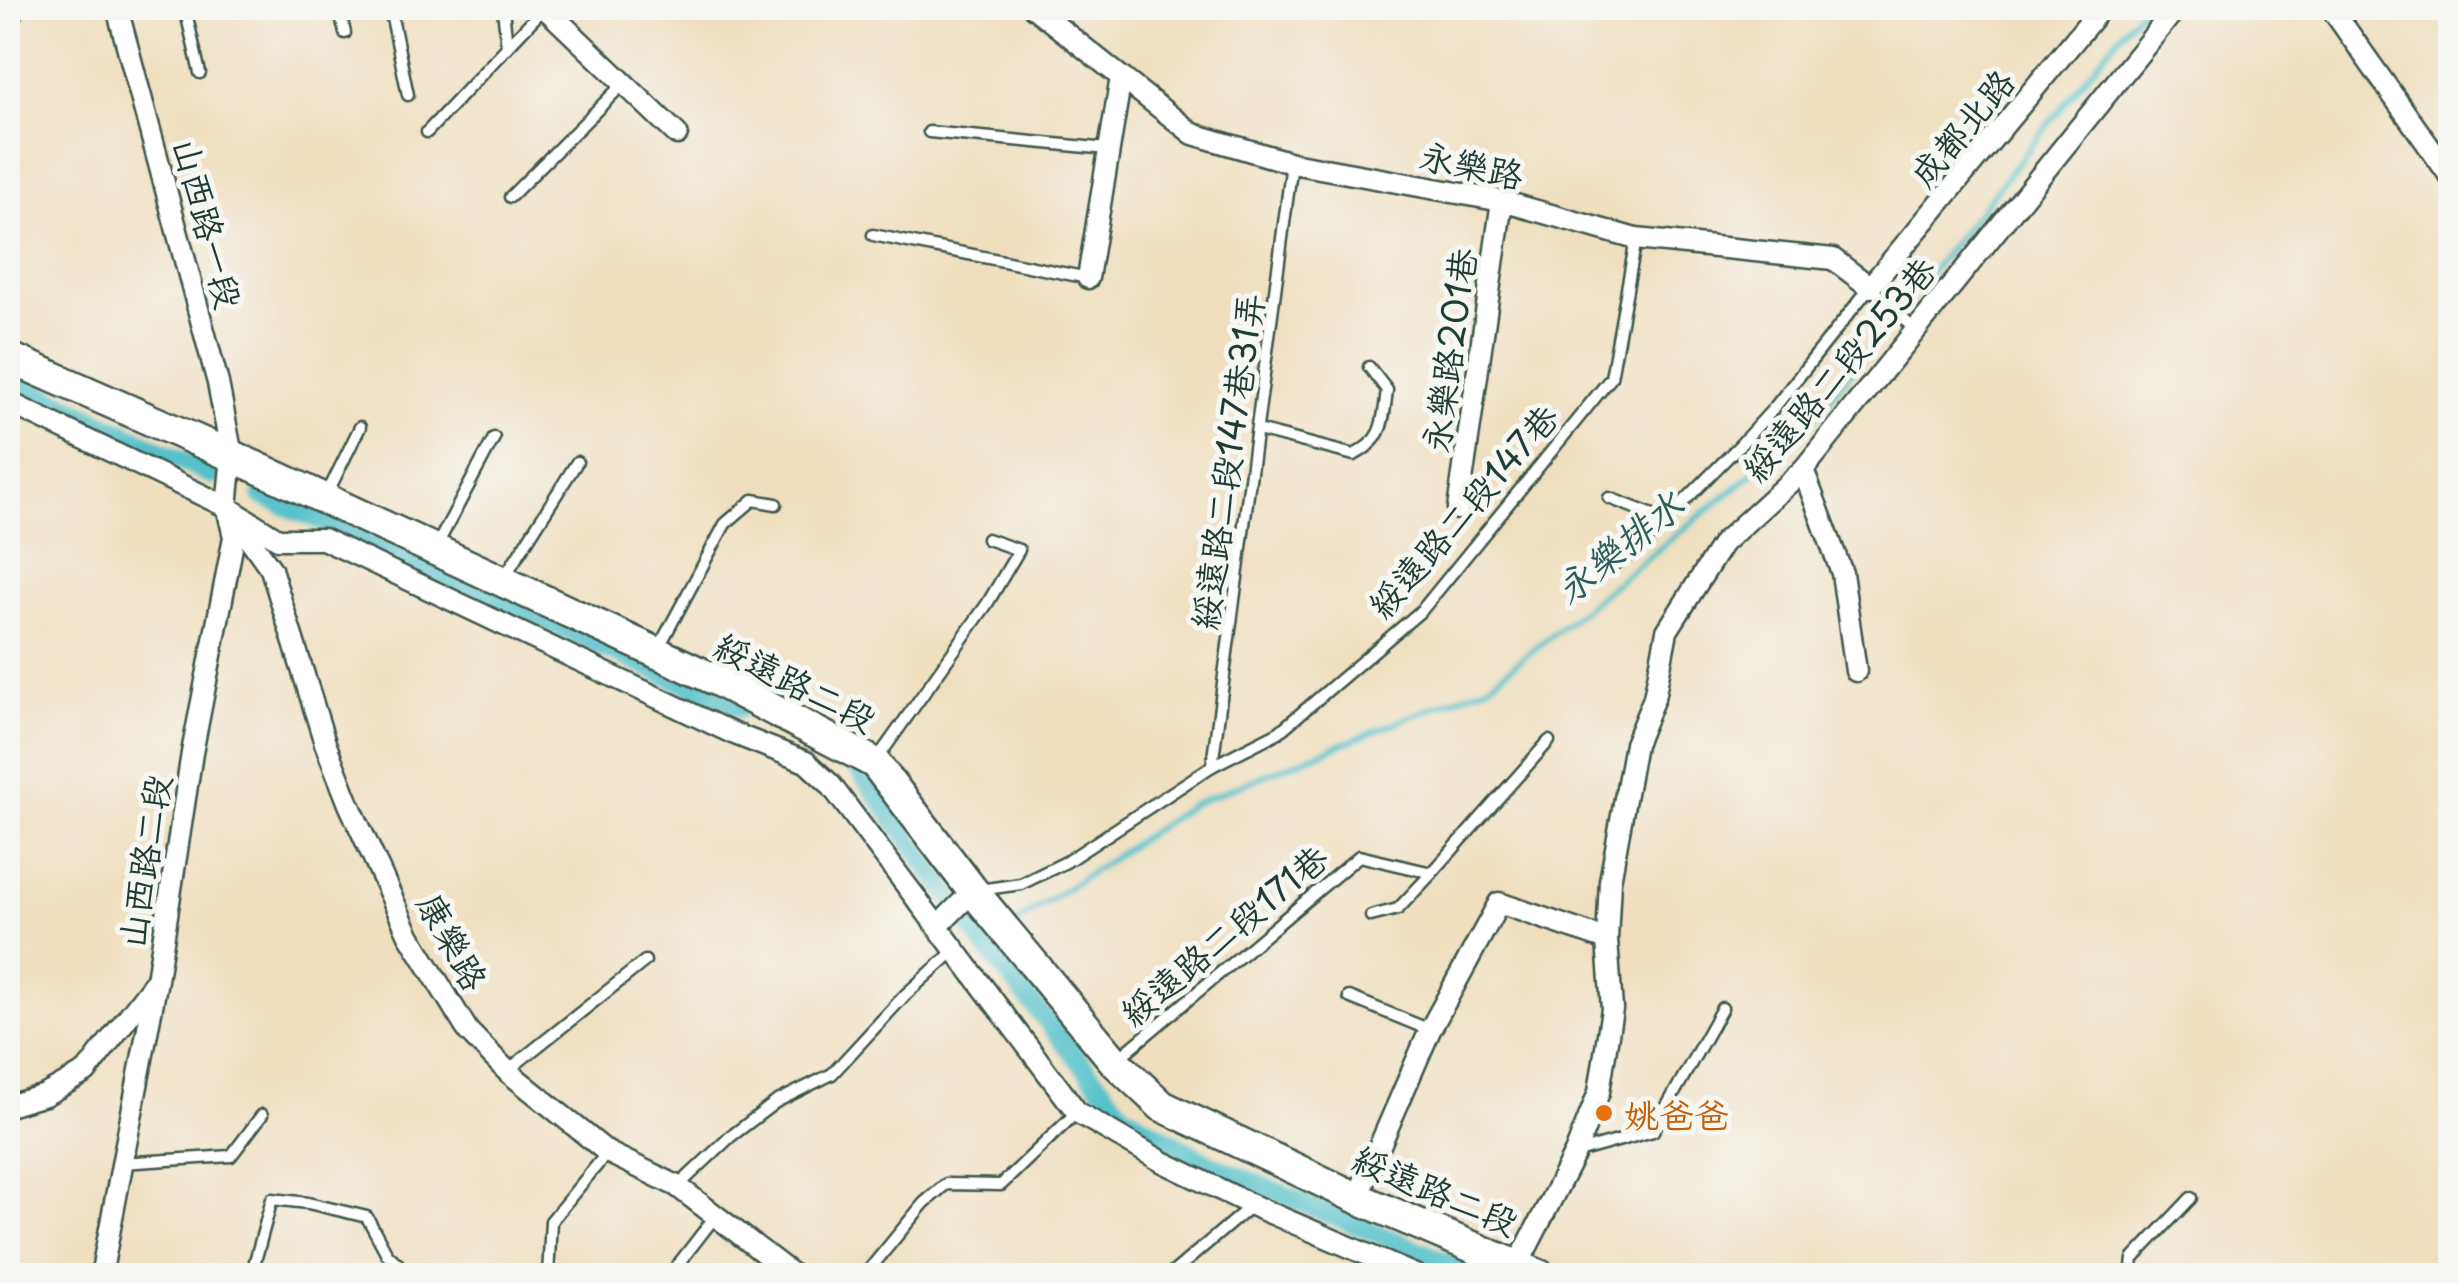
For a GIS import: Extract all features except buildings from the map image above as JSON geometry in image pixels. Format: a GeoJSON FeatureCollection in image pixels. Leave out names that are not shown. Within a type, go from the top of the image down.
{"type":"FeatureCollection","features":[{"type":"Feature","properties":{"kind":"street"},"geometry":{"type":"LineString","coordinates":[[8,20],[14,8]]}},
{"type":"Feature","properties":{"kind":"street","name":"山西路一段"},"geometry":{"type":"LineString","coordinates":[[117,8],[218,383],[232,456]]}},
{"type":"Feature","properties":{"kind":"street"},"geometry":{"type":"LineString","coordinates":[[545,8],[677,134]]}},
{"type":"Feature","properties":{"kind":"street","name":"永樂路"},"geometry":{"type":"LineString","coordinates":[[1034,8],[1193,134],[1292,163],[1502,200],[1636,239],[1833,259],[1878,295]]}},
{"type":"Feature","properties":{"kind":"street","name":"成都北路"},"geometry":{"type":"LineString","coordinates":[[1878,295],[2101,8]]}},
{"type":"Feature","properties":{"kind":"street","name":"綏遠路二段253巷"},"geometry":{"type":"LineString","coordinates":[[1524,1272],[1599,1092],[1612,1009],[1610,881],[1635,744],[1654,698],[1666,631],[1723,544],[1803,470],[1909,323],[2176,8]]}},
{"type":"Feature","properties":{"kind":"street"},"geometry":{"type":"LineString","coordinates":[[2331,8],[2450,176]]}},
{"type":"Feature","properties":{"kind":"street"},"geometry":{"type":"LineString","coordinates":[[1088,278],[1121,77]]}},
{"type":"Feature","properties":{"kind":"street","name":"永樂路201巷"},"geometry":{"type":"LineString","coordinates":[[1458,509],[1502,200]]}},
{"type":"Feature","properties":{"kind":"street","name":"綏遠路二段"},"geometry":{"type":"LineString","coordinates":[[8,357],[656,652],[875,763],[979,898],[1115,1062],[1162,1106],[1524,1272]]}},
{"type":"Feature","properties":{"kind":"street","name":"綏遠路二段"},"geometry":{"type":"LineString","coordinates":[[8,402],[227,507],[278,539],[323,539],[730,732],[806,762],[830,784],[1078,1112],[1164,1162],[1252,1205],[1418,1276]]}},
{"type":"Feature","properties":{"kind":"street","name":"山西路二段"},"geometry":{"type":"LineString","coordinates":[[100,1276],[157,980],[192,753],[234,536],[227,507],[232,456]]}},
{"type":"Feature","properties":{"kind":"street"},"geometry":{"type":"LineString","coordinates":[[1803,470],[1842,573],[1856,671]]}},
{"type":"Feature","properties":{"kind":"street","name":"康樂路"},"geometry":{"type":"LineString","coordinates":[[227,507],[271,570],[325,743],[410,935],[468,1032],[507,1071],[607,1152],[678,1186],[714,1218],[794,1276]]}},
{"type":"Feature","properties":{"kind":"street"},"geometry":{"type":"LineString","coordinates":[[938,926],[979,898]]}},
{"type":"Feature","properties":{"kind":"street"},"geometry":{"type":"LineString","coordinates":[[1357,1198],[1430,1030],[1499,902],[1608,940]]}},
{"type":"Feature","properties":{"kind":"street"},"geometry":{"type":"LineString","coordinates":[[8,1106],[45,1095],[86,1072],[157,980]]}},
{"type":"Feature","properties":{"kind":"lane"},"geometry":{"type":"LineString","coordinates":[[185,8],[200,73]]}},
{"type":"Feature","properties":{"kind":"lane"},"geometry":{"type":"LineString","coordinates":[[340,8],[344,33]]}},
{"type":"Feature","properties":{"kind":"lane"},"geometry":{"type":"LineString","coordinates":[[390,8],[408,95]]}},
{"type":"Feature","properties":{"kind":"lane"},"geometry":{"type":"LineString","coordinates":[[503,8],[507,47]]}},
{"type":"Feature","properties":{"kind":"lane"},"geometry":{"type":"LineString","coordinates":[[427,132],[545,8]]}},
{"type":"Feature","properties":{"kind":"lane"},"geometry":{"type":"LineString","coordinates":[[510,197],[624,84]]}},
{"type":"Feature","properties":{"kind":"lane"},"geometry":{"type":"LineString","coordinates":[[929,132],[1109,149]]}},
{"type":"Feature","properties":{"kind":"lane","name":"綏遠路二段147巷31弄"},"geometry":{"type":"LineString","coordinates":[[1212,766],[1292,163]]}},
{"type":"Feature","properties":{"kind":"lane"},"geometry":{"type":"LineString","coordinates":[[873,236],[1088,278]]}},
{"type":"Feature","properties":{"kind":"lane","name":"綏遠路二段147巷"},"geometry":{"type":"LineString","coordinates":[[979,898],[1021,884],[1066,862],[1212,766],[1279,732],[1422,610],[1610,378],[1636,239]]}},
{"type":"Feature","properties":{"kind":"lane"},"geometry":{"type":"LineString","coordinates":[[1583,582],[1630,556],[1878,295]]}},
{"type":"Feature","properties":{"kind":"lane","name":"永樂路"},"geometry":{"type":"LineString","coordinates":[[1878,295],[1909,323]]}},
{"type":"Feature","properties":{"kind":"lane"},"geometry":{"type":"LineString","coordinates":[[1258,430],[1354,455],[1370,446],[1383,425],[1388,390],[1370,366]]}},
{"type":"Feature","properties":{"kind":"lane"},"geometry":{"type":"LineString","coordinates":[[324,500],[360,427]]}},
{"type":"Feature","properties":{"kind":"lane"},"geometry":{"type":"LineString","coordinates":[[434,550],[494,438]]}},
{"type":"Feature","properties":{"kind":"lane"},"geometry":{"type":"LineString","coordinates":[[502,581],[577,462]]}},
{"type":"Feature","properties":{"kind":"lane"},"geometry":{"type":"LineString","coordinates":[[1608,498],[1666,520]]}},
{"type":"Feature","properties":{"kind":"lane"},"geometry":{"type":"LineString","coordinates":[[656,652],[725,524],[753,500],[776,504]]}},
{"type":"Feature","properties":{"kind":"lane"},"geometry":{"type":"LineString","coordinates":[[875,763],[1019,550],[987,539]]}},
{"type":"Feature","properties":{"kind":"lane"},"geometry":{"type":"LineString","coordinates":[[1370,916],[1398,909],[1549,742]]}},
{"type":"Feature","properties":{"kind":"lane","name":"綏遠路二段171巷"},"geometry":{"type":"LineString","coordinates":[[1115,1062],[1358,856],[1432,873]]}},
{"type":"Feature","properties":{"kind":"lane"},"geometry":{"type":"LineString","coordinates":[[678,1186],[730,1136],[776,1102],[832,1074],[905,995],[955,950]]}},
{"type":"Feature","properties":{"kind":"lane"},"geometry":{"type":"LineString","coordinates":[[507,1071],[645,961]]}},
{"type":"Feature","properties":{"kind":"lane"},"geometry":{"type":"LineString","coordinates":[[1349,997],[1430,1030]]}},
{"type":"Feature","properties":{"kind":"lane"},"geometry":{"type":"LineString","coordinates":[[1575,1153],[1653,1132],[1722,1008]]}},
{"type":"Feature","properties":{"kind":"lane"},"geometry":{"type":"LineString","coordinates":[[864,1276],[924,1203],[946,1184],[1001,1185],[1078,1112]]}},
{"type":"Feature","properties":{"kind":"lane"},"geometry":{"type":"LineString","coordinates":[[122,1163],[230,1156],[262,1115]]}},
{"type":"Feature","properties":{"kind":"lane"},"geometry":{"type":"LineString","coordinates":[[548,1276],[551,1221],[607,1152]]}},
{"type":"Feature","properties":{"kind":"lane"},"geometry":{"type":"LineString","coordinates":[[2131,1276],[2133,1259],[2191,1198]]}},
{"type":"Feature","properties":{"kind":"lane"},"geometry":{"type":"LineString","coordinates":[[251,1276],[272,1200],[308,1202],[367,1217],[387,1254],[411,1276]]}},
{"type":"Feature","properties":{"kind":"lane"},"geometry":{"type":"LineString","coordinates":[[1169,1276],[1252,1205]]}},
{"type":"Feature","properties":{"kind":"lane"},"geometry":{"type":"LineString","coordinates":[[677,1276],[676,1267],[714,1218]]}},
{"type":"Feature","properties":{"kind":"waterway","name":"永樂排水"},"geometry":{"type":"LineString","coordinates":[[1014,924],[1193,804],[1489,685],[1801,435],[2141,8]]}},
{"type":"Feature","properties":{"kind":"waterway"},"geometry":{"type":"LineString","coordinates":[[8,378],[212,475]]}},
{"type":"Feature","properties":{"kind":"waterway"},"geometry":{"type":"LineString","coordinates":[[262,495],[740,708]]}},
{"type":"Feature","properties":{"kind":"waterway"},"geometry":{"type":"LineString","coordinates":[[844,754],[984,944],[1123,1114],[1209,1164],[1480,1276]]}},
{"type":"Feature","properties":{"kind":"waterway","name":"永樂排水"},"geometry":{"type":"LineString","coordinates":[[984,944],[1000,933]]}},
{"type":"Feature","properties":{"kind":"place","name":"姚爸爸"},"geometry":{"type":"Point","coordinates":[1604,1113]}}]}
